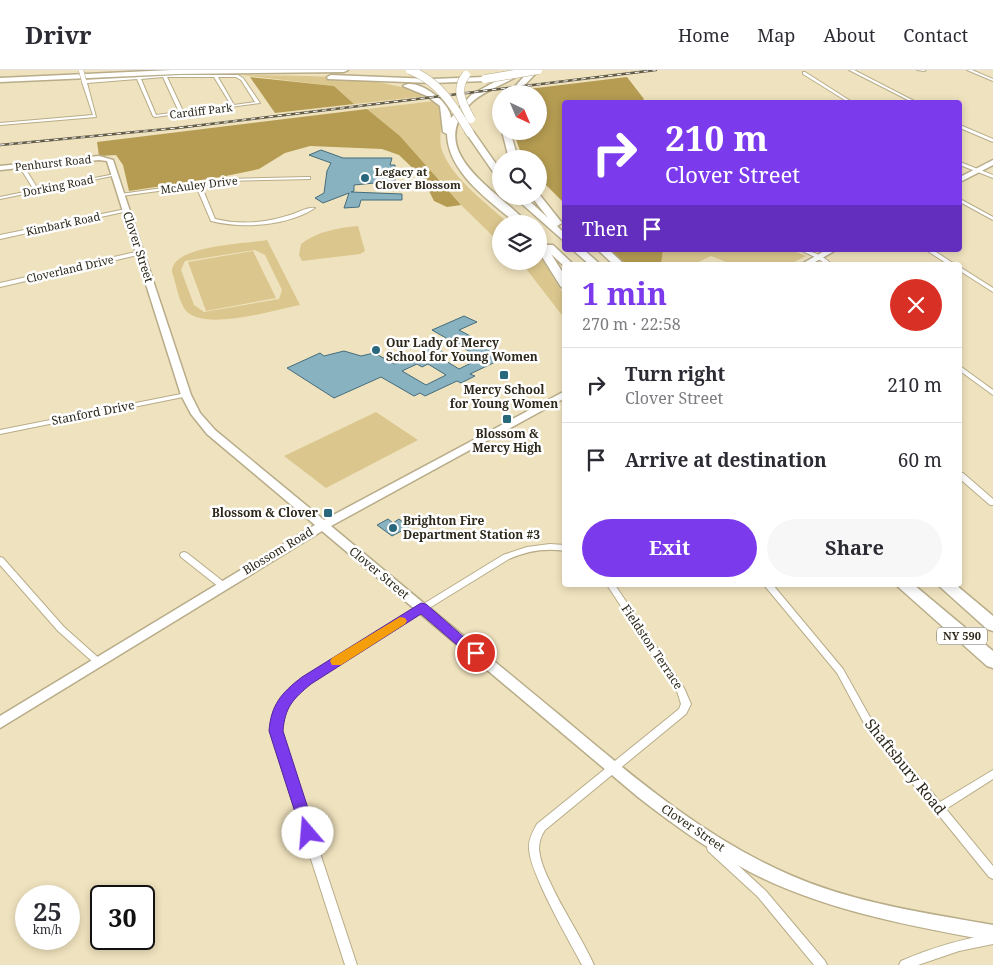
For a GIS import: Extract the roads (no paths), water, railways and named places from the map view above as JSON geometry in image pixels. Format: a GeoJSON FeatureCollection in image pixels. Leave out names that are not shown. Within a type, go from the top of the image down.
{"type":"FeatureCollection","features":[{"type":"Feature","properties":{"kind":"highway"},"geometry":{"type":"LineString","coordinates":[[131,71],[141,70]]}},
{"type":"Feature","properties":{"kind":"highway"},"geometry":{"type":"LineString","coordinates":[[0,78],[145,70]]}},
{"type":"Feature","properties":{"kind":"highway"},"geometry":{"type":"LineString","coordinates":[[163,75],[344,70]]}},
{"type":"Feature","properties":{"kind":"highway"},"geometry":{"type":"LineString","coordinates":[[410,70],[430,78],[438,84],[472,129],[492,163]]}},
{"type":"Feature","properties":{"kind":"highway"},"geometry":{"type":"LineString","coordinates":[[452,149],[451,128],[463,106],[480,92],[522,70]]}},
{"type":"Feature","properties":{"kind":"highway"},"geometry":{"type":"LineString","coordinates":[[0,78],[235,73],[423,81],[485,79],[537,70]]}},
{"type":"Feature","properties":{"kind":"highway"},"geometry":{"type":"LineString","coordinates":[[519,85],[537,70]]}},
{"type":"Feature","properties":{"kind":"highway"},"geometry":{"type":"LineString","coordinates":[[470,72],[460,82],[458,90],[472,129]]}},
{"type":"Feature","properties":{"kind":"highway"},"geometry":{"type":"LineString","coordinates":[[338,77],[401,85],[434,97],[446,111],[447,135],[452,149],[469,174],[513,215]]}},
{"type":"Feature","properties":{"kind":"highway"},"geometry":{"type":"LineString","coordinates":[[547,198],[562,214]]}},
{"type":"Feature","properties":{"kind":"highway"},"geometry":{"type":"LineString","coordinates":[[528,205],[562,236]]}},
{"type":"Feature","properties":{"kind":"highway"},"geometry":{"type":"LineString","coordinates":[[543,205],[562,228]]}},
{"type":"Feature","properties":{"kind":"highway"},"geometry":{"type":"LineString","coordinates":[[547,245],[566,262]]}},
{"type":"Feature","properties":{"kind":"highway"},"geometry":{"type":"LineString","coordinates":[[582,252],[594,262]]}},
{"type":"Feature","properties":{"kind":"highway"},"geometry":{"type":"LineString","coordinates":[[605,252],[617,262]]}},
{"type":"Feature","properties":{"kind":"highway"},"geometry":{"type":"LineString","coordinates":[[547,257],[562,280]]}},
{"type":"Feature","properties":{"kind":"highway","name":"NY 590"},"geometry":{"type":"LineString","coordinates":[[905,587],[993,661]]}},
{"type":"Feature","properties":{"kind":"highway","name":"NY 590"},"geometry":{"type":"LineString","coordinates":[[948,587],[993,625]]}},
{"type":"Feature","properties":{"kind":"street"},"geometry":{"type":"LineString","coordinates":[[0,124],[95,116],[80,70]]}},
{"type":"Feature","properties":{"kind":"street"},"geometry":{"type":"LineString","coordinates":[[851,70],[910,100]]}},
{"type":"Feature","properties":{"kind":"street"},"geometry":{"type":"LineString","coordinates":[[919,70],[924,70]]}},
{"type":"Feature","properties":{"kind":"street"},"geometry":{"type":"LineString","coordinates":[[969,70],[993,79]]}},
{"type":"Feature","properties":{"kind":"street"},"geometry":{"type":"LineString","coordinates":[[804,73],[847,100]]}},
{"type":"Feature","properties":{"kind":"street"},"geometry":{"type":"LineString","coordinates":[[84,82],[139,79],[163,75],[216,76],[233,106]]}},
{"type":"Feature","properties":{"kind":"street"},"geometry":{"type":"LineString","coordinates":[[163,75],[182,113]]}},
{"type":"Feature","properties":{"kind":"street","name":"Cardiff Park"},"geometry":{"type":"LineString","coordinates":[[139,79],[156,116],[258,103],[241,78],[216,76]]}},
{"type":"Feature","properties":{"kind":"street"},"geometry":{"type":"LineString","coordinates":[[962,127],[993,141]]}},
{"type":"Feature","properties":{"kind":"street","name":"Penhurst Road"},"geometry":{"type":"LineString","coordinates":[[0,168],[106,158]]}},
{"type":"Feature","properties":{"kind":"street","name":"Clover Street"},"geometry":{"type":"LineString","coordinates":[[106,158],[111,162],[186,394],[196,414],[206,428],[612,768],[691,829],[758,868],[815,892],[859,906],[913,919],[993,932]]}},
{"type":"Feature","properties":{"kind":"street"},"geometry":{"type":"LineString","coordinates":[[962,179],[993,162]]}},
{"type":"Feature","properties":{"kind":"street"},"geometry":{"type":"LineString","coordinates":[[962,163],[993,177]]}},
{"type":"Feature","properties":{"kind":"street"},"geometry":{"type":"LineString","coordinates":[[21,166],[36,190]]}},
{"type":"Feature","properties":{"kind":"street","name":"Dorking Road"},"geometry":{"type":"LineString","coordinates":[[0,198],[115,175]]}},
{"type":"Feature","properties":{"kind":"street","name":"McAuley Drive"},"geometry":{"type":"LineString","coordinates":[[121,195],[226,180],[308,178]]}},
{"type":"Feature","properties":{"kind":"street"},"geometry":{"type":"LineString","coordinates":[[198,184],[213,220],[220,222],[267,222],[283,219],[313,208]]}},
{"type":"Feature","properties":{"kind":"street"},"geometry":{"type":"LineString","coordinates":[[962,201],[993,219]]}},
{"type":"Feature","properties":{"kind":"street","name":"Kimbark Road"},"geometry":{"type":"LineString","coordinates":[[0,237],[126,210]]}},
{"type":"Feature","properties":{"kind":"street"},"geometry":{"type":"LineString","coordinates":[[808,252],[826,262]]}},
{"type":"Feature","properties":{"kind":"street"},"geometry":{"type":"LineString","coordinates":[[810,262],[828,252]]}},
{"type":"Feature","properties":{"kind":"street"},"geometry":{"type":"LineString","coordinates":[[932,252],[948,262]]}},
{"type":"Feature","properties":{"kind":"street","name":"Cloverland Drive"},"geometry":{"type":"LineString","coordinates":[[0,285],[140,253]]}},
{"type":"Feature","properties":{"kind":"street"},"geometry":{"type":"LineString","coordinates":[[962,271],[993,290]]}},
{"type":"Feature","properties":{"kind":"street"},"geometry":{"type":"LineString","coordinates":[[962,369],[993,392]]}},
{"type":"Feature","properties":{"kind":"street","name":"Stanford Drive"},"geometry":{"type":"LineString","coordinates":[[0,432],[186,394]]}},
{"type":"Feature","properties":{"kind":"street","name":"Blossom Road"},"geometry":{"type":"LineString","coordinates":[[0,723],[322,525],[562,396]]}},
{"type":"Feature","properties":{"kind":"street"},"geometry":{"type":"LineString","coordinates":[[962,477],[993,503]]}},
{"type":"Feature","properties":{"kind":"street"},"geometry":{"type":"LineString","coordinates":[[351,965],[277,738],[276,719],[285,700],[298,687],[421,608],[516,552],[543,546],[562,548]]}},
{"type":"Feature","properties":{"kind":"street"},"geometry":{"type":"LineString","coordinates":[[184,555],[222,585]]}},
{"type":"Feature","properties":{"kind":"street"},"geometry":{"type":"LineString","coordinates":[[0,560],[61,629],[98,662]]}},
{"type":"Feature","properties":{"kind":"street","name":"Fieldston Terrace"},"geometry":{"type":"LineString","coordinates":[[612,587],[681,690],[686,704],[683,711],[612,768]]}},
{"type":"Feature","properties":{"kind":"street","name":"Shaftsbury Road"},"geometry":{"type":"LineString","coordinates":[[770,587],[840,671],[868,722],[993,874]]}},
{"type":"Feature","properties":{"kind":"street"},"geometry":{"type":"LineString","coordinates":[[588,965],[547,884],[535,856],[534,846],[541,827],[612,768]]}},
{"type":"Feature","properties":{"kind":"street"},"geometry":{"type":"LineString","coordinates":[[938,809],[993,774]]}},
{"type":"Feature","properties":{"kind":"street"},"geometry":{"type":"LineString","coordinates":[[691,829],[762,894],[821,965]]}},
{"type":"Feature","properties":{"kind":"street"},"geometry":{"type":"LineString","coordinates":[[904,965],[933,952],[961,944],[993,940]]}},
{"type":"Feature","properties":{"kind":"railway"},"geometry":{"type":"LineString","coordinates":[[0,145],[177,128],[656,70]]}},
{"type":"Feature","properties":{"kind":"place","name":"Legacy at Clover Blossom"},"geometry":{"type":"Point","coordinates":[365,178]}},
{"type":"Feature","properties":{"kind":"place","name":"Our Lady of Mercy School for Young Women"},"geometry":{"type":"Point","coordinates":[376,350]}},
{"type":"Feature","properties":{"kind":"place","name":"Mercy School for Young Women"},"geometry":{"type":"Point","coordinates":[504,375]}},
{"type":"Feature","properties":{"kind":"place","name":"Blossom & Mercy High"},"geometry":{"type":"Point","coordinates":[507,419]}},
{"type":"Feature","properties":{"kind":"place","name":"Blossom & Clover"},"geometry":{"type":"Point","coordinates":[328,513]}},
{"type":"Feature","properties":{"kind":"place","name":"Brighton Fire Department Station #3"},"geometry":{"type":"Point","coordinates":[393,528]}}]}
